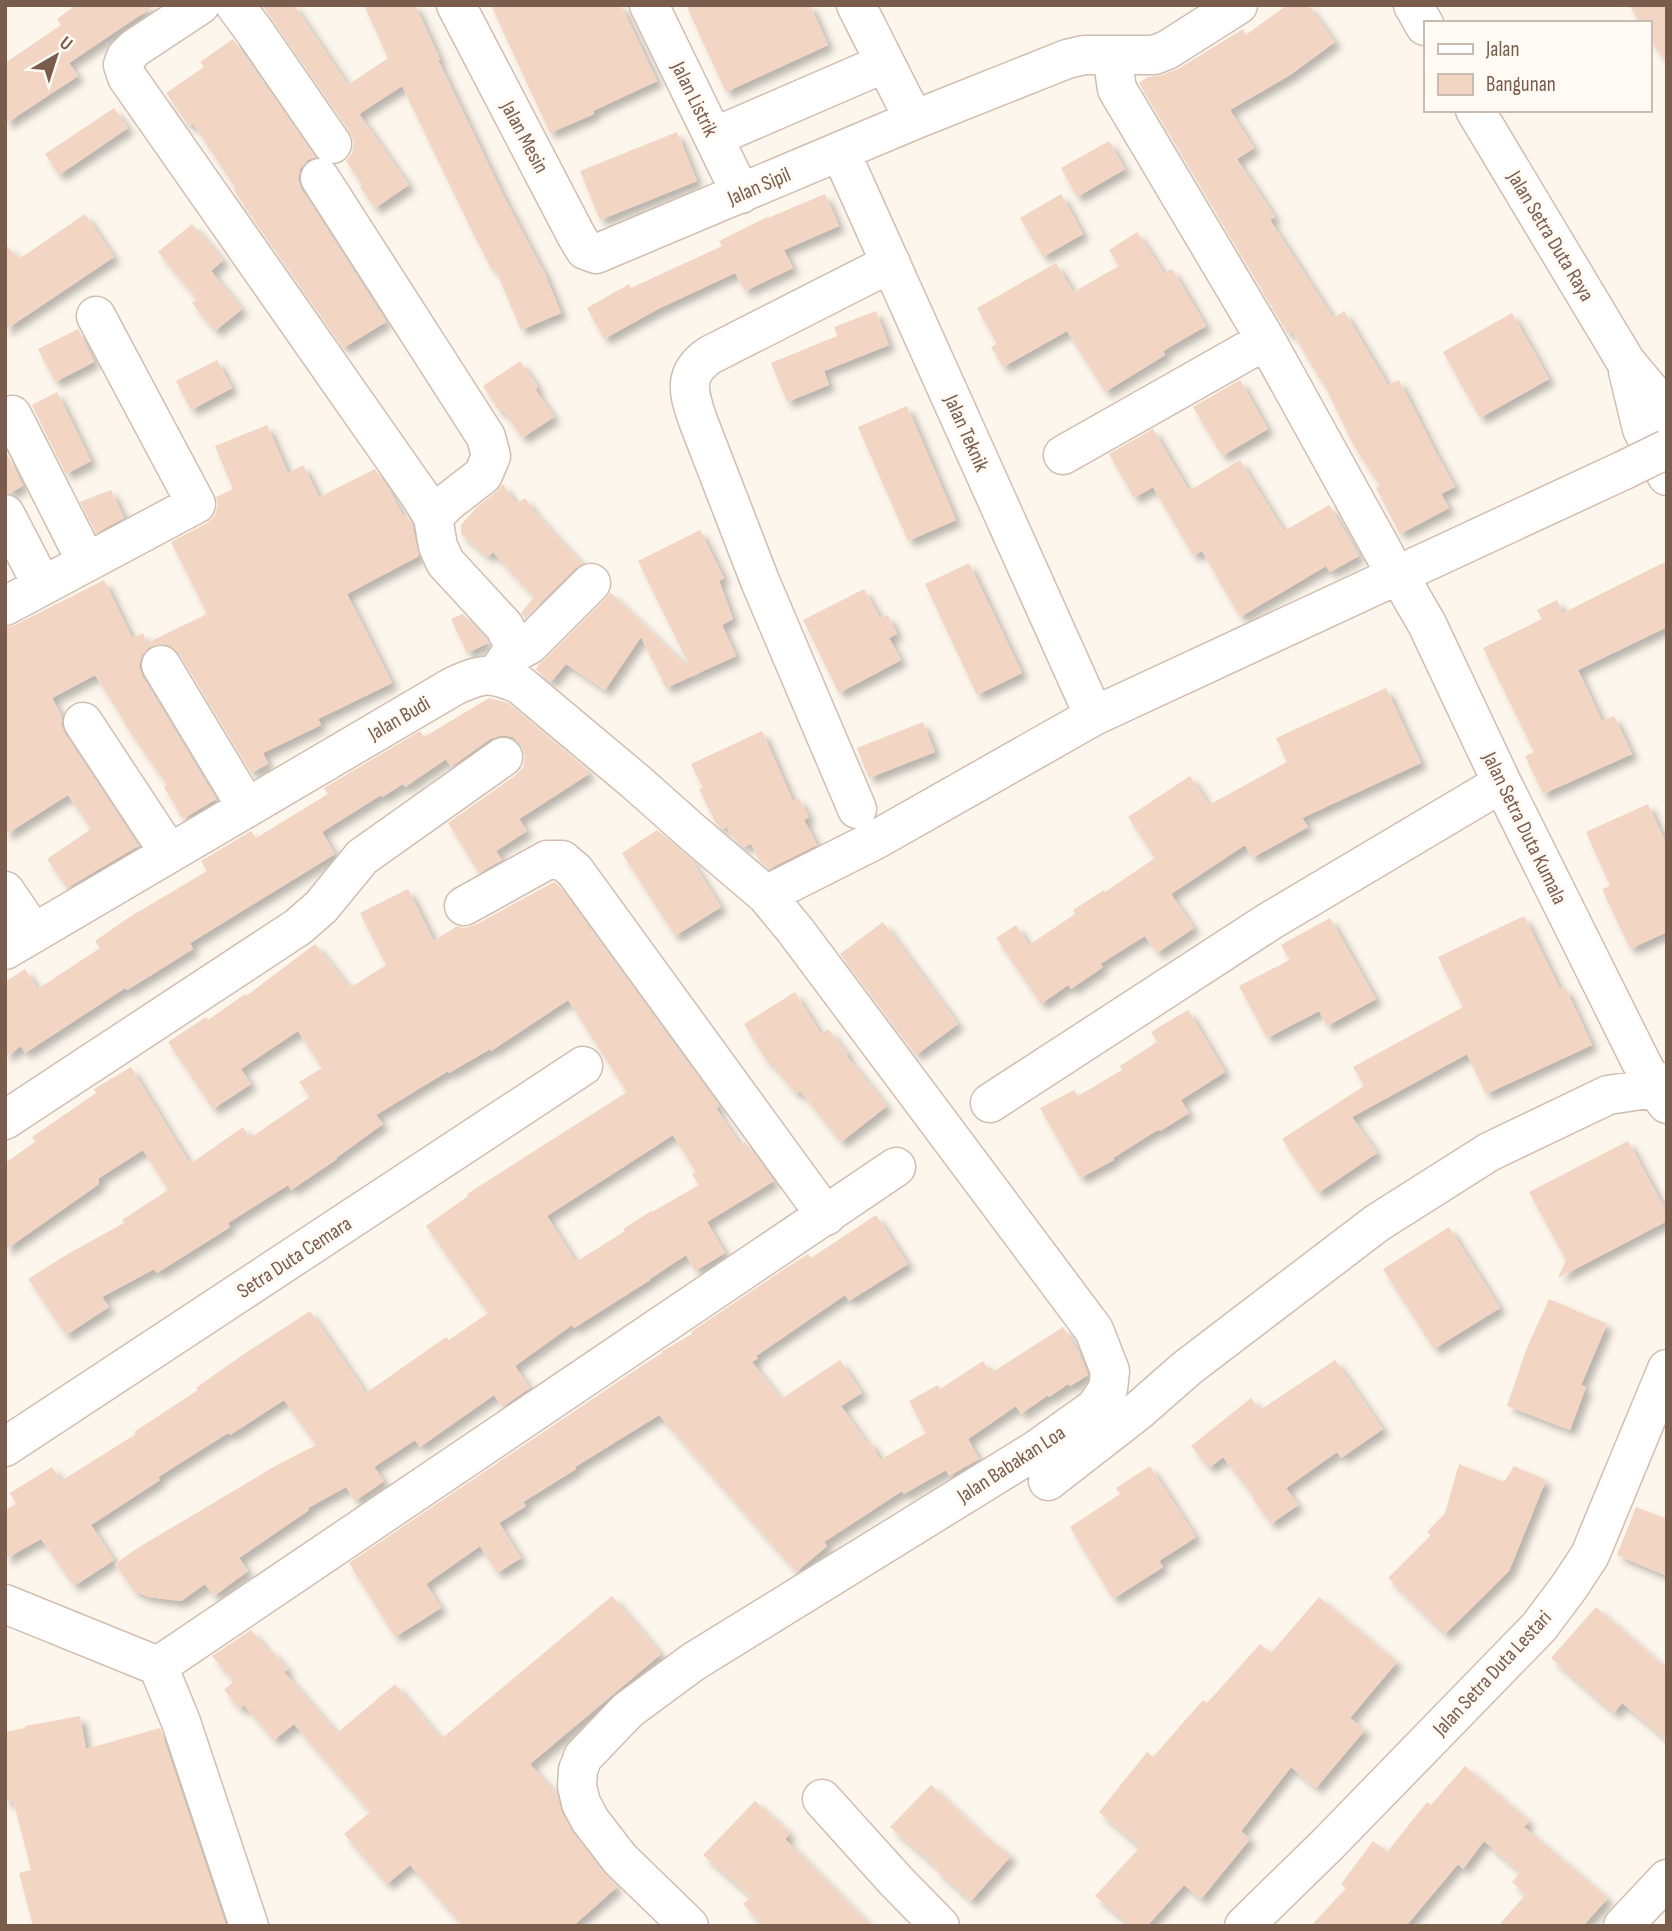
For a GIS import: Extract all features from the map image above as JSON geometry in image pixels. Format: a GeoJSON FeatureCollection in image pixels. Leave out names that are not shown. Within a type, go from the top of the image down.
{"type":"FeatureCollection","features":[{"type":"Feature","properties":{"kind":"street"},"geometry":{"type":"LineString","coordinates":[[200,5],[135,48],[122,65],[127,77],[413,485],[433,517],[438,546],[445,562],[503,626],[513,643],[503,665]]}},
{"type":"Feature","properties":{"kind":"street"},"geometry":{"type":"LineString","coordinates":[[234,5],[257,35],[326,161],[486,437],[491,456],[483,475],[433,517]]}},
{"type":"Feature","properties":{"kind":"street","name":"Jalan Mesin"},"geometry":{"type":"LineString","coordinates":[[456,5],[585,250],[596,254],[605,251]]}},
{"type":"Feature","properties":{"kind":"street","name":"Jalan Listrik"},"geometry":{"type":"LineString","coordinates":[[649,5],[741,194]]}},
{"type":"Feature","properties":{"kind":"street"},"geometry":{"type":"LineString","coordinates":[[856,5],[914,120]]}},
{"type":"Feature","properties":{"kind":"street","name":"Jalan Sipil"},"geometry":{"type":"LineString","coordinates":[[605,251],[1067,58],[1161,53],[1238,5]]}},
{"type":"Feature","properties":{"kind":"street"},"geometry":{"type":"LineString","coordinates":[[1413,5],[1424,24]]}},
{"type":"Feature","properties":{"kind":"street"},"geometry":{"type":"LineString","coordinates":[[1112,55],[1117,89],[1266,340],[1385,557]]}},
{"type":"Feature","properties":{"kind":"street"},"geometry":{"type":"LineString","coordinates":[[714,137],[885,63]]}},
{"type":"Feature","properties":{"kind":"street","name":"Jalan Setra Duta Raya"},"geometry":{"type":"LineString","coordinates":[[1476,112],[1626,362],[1667,411]]}},
{"type":"Feature","properties":{"kind":"street","name":"Jalan Teknik"},"geometry":{"type":"LineString","coordinates":[[840,151],[1094,716]]}},
{"type":"Feature","properties":{"kind":"street"},"geometry":{"type":"LineString","coordinates":[[857,809],[760,581],[689,395],[690,379],[700,362],[710,355],[891,263]]}},
{"type":"Feature","properties":{"kind":"street"},"geometry":{"type":"LineString","coordinates":[[5,606],[196,503],[96,316]]}},
{"type":"Feature","properties":{"kind":"street"},"geometry":{"type":"LineString","coordinates":[[1063,455],[1266,340]]}},
{"type":"Feature","properties":{"kind":"street","name":"Jalan Setra Duta Raya"},"geometry":{"type":"LineString","coordinates":[[1626,362],[1642,429],[1667,476]]}},
{"type":"Feature","properties":{"kind":"street"},"geometry":{"type":"LineString","coordinates":[[12,415],[86,561]]}},
{"type":"Feature","properties":{"kind":"street"},"geometry":{"type":"LineString","coordinates":[[503,665],[519,684],[766,895],[877,839],[1094,716],[1667,449]]}},
{"type":"Feature","properties":{"kind":"street"},"geometry":{"type":"LineString","coordinates":[[5,514],[43,586]]}},
{"type":"Feature","properties":{"kind":"street"},"geometry":{"type":"LineString","coordinates":[[503,665],[529,645],[591,583]]}},
{"type":"Feature","properties":{"kind":"street","name":"Jalan Setra Duta Kumala"},"geometry":{"type":"LineString","coordinates":[[1409,593],[1427,624],[1502,783],[1659,1077]]}},
{"type":"Feature","properties":{"kind":"street"},"geometry":{"type":"LineString","coordinates":[[161,665],[247,808]]}},
{"type":"Feature","properties":{"kind":"street","name":"Jalan Budi"},"geometry":{"type":"LineString","coordinates":[[19,941],[454,686],[503,665]]}},
{"type":"Feature","properties":{"kind":"street"},"geometry":{"type":"LineString","coordinates":[[83,722],[168,854]]}},
{"type":"Feature","properties":{"kind":"street"},"geometry":{"type":"LineString","coordinates":[[5,1120],[299,928],[321,907],[362,857],[503,757]]}},
{"type":"Feature","properties":{"kind":"street"},"geometry":{"type":"LineString","coordinates":[[990,1103],[1270,921],[1502,783]]}},
{"type":"Feature","properties":{"kind":"street"},"geometry":{"type":"LineString","coordinates":[[464,906],[548,860],[562,860],[568,865],[826,1216]]}},
{"type":"Feature","properties":{"kind":"street"},"geometry":{"type":"LineString","coordinates":[[5,891],[19,941]]}},
{"type":"Feature","properties":{"kind":"street","name":"Jalan Babakan Loa"},"geometry":{"type":"LineString","coordinates":[[689,1926],[620,1859],[590,1820],[581,1803],[577,1786],[578,1770],[583,1757],[628,1710],[693,1662],[1036,1450],[1095,1408],[1108,1390],[1110,1371],[1094,1330],[766,895]]}},
{"type":"Feature","properties":{"kind":"street","name":"Setra Duta Cemara"},"geometry":{"type":"LineString","coordinates":[[5,1447],[583,1066]]}},
{"type":"Feature","properties":{"kind":"street"},"geometry":{"type":"LineString","coordinates":[[1048,1481],[1138,1411],[1187,1368],[1377,1223],[1489,1152],[1608,1095],[1659,1077]]}},
{"type":"Feature","properties":{"kind":"street"},"geometry":{"type":"LineString","coordinates":[[158,1666],[896,1167]]}},
{"type":"Feature","properties":{"kind":"street","name":"Jalan Setra Duta Lestari"},"geometry":{"type":"LineString","coordinates":[[1244,1926],[1328,1844],[1539,1627],[1590,1555],[1667,1369]]}},
{"type":"Feature","properties":{"kind":"street"},"geometry":{"type":"LineString","coordinates":[[5,1604],[158,1666],[181,1721],[249,1926]]}},
{"type":"Feature","properties":{"kind":"street"},"geometry":{"type":"LineString","coordinates":[[822,1799],[940,1926]]}},
{"type":"Feature","properties":{"kind":"street"},"geometry":{"type":"LineString","coordinates":[[1623,1926],[1667,1879]]}},
{"type":"Feature","properties":{"kind":"building"},"geometry":{"type":"Polygon","coordinates":[[[76,5],[155,5],[69,63],[78,76],[5,124],[5,63],[61,25],[57,19],[76,5]]]}},
{"type":"Feature","properties":{"kind":"building"},"geometry":{"type":"Polygon","coordinates":[[[262,5],[294,5],[348,85],[388,58],[364,5],[415,5],[440,59],[438,60],[505,199],[542,267],[561,313],[521,330],[495,268],[492,270],[472,231],[402,86],[359,114],[409,185],[375,208],[346,161],[352,153],[354,143],[350,132],[262,5]]]}},
{"type":"Feature","properties":{"kind":"building"},"geometry":{"type":"Polygon","coordinates":[[[491,5],[621,5],[657,81],[593,111],[594,114],[550,133],[491,5]]]}},
{"type":"Feature","properties":{"kind":"building"},"geometry":{"type":"Polygon","coordinates":[[[686,5],[810,5],[828,45],[726,92],[686,5]]]}},
{"type":"Feature","properties":{"kind":"building"},"geometry":{"type":"Polygon","coordinates":[[[1287,5],[1308,5],[1335,42],[1290,75],[1230,110],[1254,148],[1237,159],[1275,217],[1270,220],[1333,318],[1344,311],[1388,385],[1399,380],[1455,487],[1441,494],[1449,508],[1400,534],[1376,488],[1380,486],[1354,446],[1321,378],[1292,331],[1288,334],[1139,83],[1148,77],[1178,69],[1243,29],[1246,35],[1287,5]]]}},
{"type":"Feature","properties":{"kind":"building"},"geometry":{"type":"Polygon","coordinates":[[[1629,5],[1667,5],[1667,64],[1651,40],[1651,21],[1639,21],[1629,5]]]}},
{"type":"Feature","properties":{"kind":"building"},"geometry":{"type":"Polygon","coordinates":[[[233,39],[315,157],[300,169],[298,178],[301,189],[386,322],[343,348],[234,190],[236,189],[193,123],[189,126],[166,93],[204,67],[200,62],[233,39]]]}},
{"type":"Feature","properties":{"kind":"building"},"geometry":{"type":"Polygon","coordinates":[[[114,108],[128,128],[59,175],[45,154],[114,108]]]}},
{"type":"Feature","properties":{"kind":"building"},"geometry":{"type":"Polygon","coordinates":[[[677,132],[697,181],[600,220],[580,171],[677,132]]]}},
{"type":"Feature","properties":{"kind":"building"},"geometry":{"type":"Polygon","coordinates":[[[1109,141],[1125,169],[1077,197],[1061,168],[1109,141]]]}},
{"type":"Feature","properties":{"kind":"building"},"geometry":{"type":"Polygon","coordinates":[[[825,194],[839,226],[784,250],[793,268],[745,291],[735,273],[658,309],[604,339],[587,308],[629,284],[631,288],[722,246],[719,241],[767,217],[825,194]]]}},
{"type":"Feature","properties":{"kind":"building"},"geometry":{"type":"Polygon","coordinates":[[[1061,194],[1083,234],[1043,257],[1020,218],[1061,194]]]}},
{"type":"Feature","properties":{"kind":"building"},"geometry":{"type":"Polygon","coordinates":[[[85,214],[114,257],[5,330],[5,244],[19,259],[85,214]]]}},
{"type":"Feature","properties":{"kind":"building"},"geometry":{"type":"Polygon","coordinates":[[[192,224],[223,260],[211,271],[242,309],[215,331],[192,303],[197,299],[158,252],[192,224]]]}},
{"type":"Feature","properties":{"kind":"building"},"geometry":{"type":"Polygon","coordinates":[[[1137,232],[1164,273],[1172,269],[1206,326],[1163,351],[1165,355],[1105,392],[1067,331],[1003,367],[991,347],[997,344],[977,308],[1056,263],[1073,292],[1119,266],[1109,250],[1137,232]]]}},
{"type":"Feature","properties":{"kind":"building"},"geometry":{"type":"Polygon","coordinates":[[[876,311],[889,345],[824,371],[829,385],[787,402],[771,363],[837,336],[834,327],[876,311]]]}},
{"type":"Feature","properties":{"kind":"building"},"geometry":{"type":"Polygon","coordinates":[[[1512,313],[1549,379],[1480,418],[1443,352],[1512,313]]]}},
{"type":"Feature","properties":{"kind":"building"},"geometry":{"type":"Polygon","coordinates":[[[78,329],[94,362],[55,382],[38,349],[78,329]]]}},
{"type":"Feature","properties":{"kind":"building"},"geometry":{"type":"Polygon","coordinates":[[[217,360],[232,388],[191,410],[176,381],[217,360]]]}},
{"type":"Feature","properties":{"kind":"building"},"geometry":{"type":"Polygon","coordinates":[[[520,361],[554,417],[522,438],[483,386],[520,361]]]}},
{"type":"Feature","properties":{"kind":"building"},"geometry":{"type":"Polygon","coordinates":[[[1240,380],[1268,429],[1222,456],[1193,407],[1240,380]]]}},
{"type":"Feature","properties":{"kind":"building"},"geometry":{"type":"Polygon","coordinates":[[[57,392],[91,461],[66,474],[32,405],[57,392]]]}},
{"type":"Feature","properties":{"kind":"building"},"geometry":{"type":"Polygon","coordinates":[[[907,406],[956,520],[908,541],[858,427],[907,406]]]}},
{"type":"Feature","properties":{"kind":"building"},"geometry":{"type":"Polygon","coordinates":[[[267,425],[288,473],[303,465],[319,497],[375,469],[403,516],[406,515],[412,525],[419,556],[347,594],[392,683],[318,719],[321,725],[263,753],[268,764],[251,773],[179,653],[171,646],[161,643],[149,647],[142,655],[139,666],[142,676],[216,799],[183,819],[164,787],[167,785],[95,675],[52,698],[62,717],[61,724],[65,734],[138,846],[67,888],[47,859],[91,829],[68,795],[5,835],[5,628],[104,580],[132,638],[143,633],[147,643],[207,614],[171,542],[207,523],[215,515],[218,505],[216,497],[233,489],[215,446],[267,425]]]}},
{"type":"Feature","properties":{"kind":"building"},"geometry":{"type":"Polygon","coordinates":[[[1153,429],[1189,491],[1240,460],[1284,531],[1329,505],[1359,556],[1330,572],[1326,566],[1240,617],[1202,551],[1193,556],[1153,487],[1134,498],[1109,454],[1153,429]]]}},
{"type":"Feature","properties":{"kind":"building"},"geometry":{"type":"Polygon","coordinates":[[[5,450],[23,486],[9,493],[5,492],[5,450]]]}},
{"type":"Feature","properties":{"kind":"building"},"geometry":{"type":"Polygon","coordinates":[[[503,484],[516,504],[525,498],[582,564],[525,618],[521,613],[534,597],[493,552],[488,557],[461,534],[461,525],[503,484]]]}},
{"type":"Feature","properties":{"kind":"building"},"geometry":{"type":"Polygon","coordinates":[[[111,490],[124,518],[96,533],[80,502],[111,490]]]}},
{"type":"Feature","properties":{"kind":"building"},"geometry":{"type":"Polygon","coordinates":[[[700,530],[724,578],[719,581],[733,619],[722,625],[736,656],[666,688],[641,637],[605,690],[566,664],[551,682],[535,669],[610,592],[692,671],[638,561],[700,530]]]}},
{"type":"Feature","properties":{"kind":"building"},"geometry":{"type":"Polygon","coordinates":[[[1667,561],[1667,627],[1578,670],[1602,721],[1614,716],[1632,754],[1543,794],[1525,756],[1534,752],[1483,648],[1542,619],[1537,610],[1557,600],[1563,613],[1667,561]]]}},
{"type":"Feature","properties":{"kind":"building"},"geometry":{"type":"Polygon","coordinates":[[[969,563],[1022,673],[977,695],[925,584],[969,563]]]}},
{"type":"Feature","properties":{"kind":"building"},"geometry":{"type":"Polygon","coordinates":[[[864,589],[880,618],[888,615],[897,634],[889,638],[901,660],[839,693],[803,620],[864,589]]]}},
{"type":"Feature","properties":{"kind":"building"},"geometry":{"type":"Polygon","coordinates":[[[463,614],[488,643],[467,653],[451,619],[463,614]]]}},
{"type":"Feature","properties":{"kind":"building"},"geometry":{"type":"Polygon","coordinates":[[[1386,688],[1421,763],[1302,818],[1308,827],[1252,858],[1245,845],[1171,894],[1194,928],[1157,953],[1145,936],[1100,964],[1103,967],[1071,989],[1068,985],[1041,1004],[996,938],[1016,925],[1029,945],[1075,914],[1073,910],[1155,858],[1128,817],[1190,776],[1209,805],[1287,762],[1276,738],[1386,688]]]}},
{"type":"Feature","properties":{"kind":"building"},"geometry":{"type":"Polygon","coordinates":[[[489,698],[508,703],[589,774],[519,819],[527,831],[496,851],[502,860],[479,873],[448,823],[516,775],[523,767],[525,756],[521,745],[513,737],[502,735],[490,739],[451,767],[446,759],[405,787],[403,784],[382,797],[381,795],[322,832],[335,854],[190,943],[193,949],[127,990],[125,988],[25,1053],[21,1046],[5,1057],[5,982],[25,969],[38,989],[100,948],[95,941],[207,871],[201,861],[251,831],[256,838],[328,794],[324,788],[420,731],[424,737],[489,698]]]}},
{"type":"Feature","properties":{"kind":"building"},"geometry":{"type":"Polygon","coordinates":[[[923,722],[935,752],[869,778],[857,748],[923,722]]]}},
{"type":"Feature","properties":{"kind":"building"},"geometry":{"type":"Polygon","coordinates":[[[762,731],[793,801],[799,798],[809,817],[804,820],[817,845],[769,869],[760,861],[751,844],[744,847],[732,837],[727,827],[722,829],[716,823],[699,789],[703,788],[691,764],[762,731]]]}},
{"type":"Feature","properties":{"kind":"building"},"geometry":{"type":"Polygon","coordinates":[[[1648,804],[1667,846],[1667,932],[1630,949],[1602,889],[1610,886],[1586,832],[1648,804]]]}},
{"type":"Feature","properties":{"kind":"building"},"geometry":{"type":"Polygon","coordinates":[[[657,830],[691,859],[721,907],[675,936],[622,853],[657,830]]]}},
{"type":"Feature","properties":{"kind":"building"},"geometry":{"type":"Polygon","coordinates":[[[554,882],[559,886],[719,1106],[716,1108],[740,1145],[745,1142],[774,1181],[707,1222],[725,1253],[695,1271],[686,1255],[574,1328],[572,1325],[515,1366],[530,1388],[502,1407],[494,1395],[420,1447],[415,1440],[374,1467],[384,1481],[355,1501],[346,1487],[308,1508],[309,1510],[239,1558],[248,1571],[214,1596],[205,1584],[181,1601],[149,1597],[134,1591],[115,1564],[277,1465],[316,1445],[284,1400],[158,1477],[160,1480],[91,1525],[114,1560],[74,1586],[41,1539],[5,1559],[5,1510],[16,1504],[10,1493],[52,1467],[61,1481],[136,1434],[134,1432],[198,1390],[196,1388],[241,1356],[310,1311],[366,1393],[446,1337],[449,1340],[488,1313],[426,1226],[468,1196],[467,1194],[627,1092],[568,1000],[491,1051],[490,1049],[449,1073],[448,1071],[376,1115],[383,1124],[291,1190],[288,1185],[228,1223],[230,1227],[157,1273],[154,1269],[102,1297],[109,1307],[66,1335],[28,1279],[124,1223],[122,1220],[168,1190],[143,1150],[99,1178],[99,1184],[5,1250],[5,1163],[35,1142],[32,1137],[96,1093],[94,1089],[131,1067],[190,1164],[243,1127],[250,1138],[310,1097],[299,1082],[322,1068],[298,1031],[241,1069],[251,1084],[213,1109],[168,1042],[206,1017],[208,1020],[245,994],[246,996],[315,944],[350,988],[386,965],[360,913],[408,889],[434,941],[457,926],[464,928],[475,925],[554,882]],[[673,1135],[547,1216],[576,1262],[651,1211],[699,1185],[692,1174],[696,1172],[673,1135]]]}},
{"type":"Feature","properties":{"kind":"building"},"geometry":{"type":"Polygon","coordinates":[[[1524,916],[1560,989],[1565,987],[1592,1045],[1486,1094],[1467,1054],[1352,1117],[1377,1153],[1318,1193],[1282,1139],[1364,1086],[1353,1067],[1463,1007],[1438,957],[1524,916]]]}},
{"type":"Feature","properties":{"kind":"building"},"geometry":{"type":"Polygon","coordinates":[[[1330,918],[1376,999],[1327,1026],[1319,1011],[1267,1038],[1239,986],[1290,960],[1281,945],[1330,918]]]}},
{"type":"Feature","properties":{"kind":"building"},"geometry":{"type":"Polygon","coordinates":[[[883,922],[958,1024],[916,1055],[840,954],[883,922]]]}},
{"type":"Feature","properties":{"kind":"building"},"geometry":{"type":"Polygon","coordinates":[[[795,992],[821,1034],[828,1029],[887,1106],[841,1142],[800,1091],[796,1094],[770,1062],[768,1063],[744,1024],[795,992]]]}},
{"type":"Feature","properties":{"kind":"building"},"geometry":{"type":"Polygon","coordinates":[[[1188,1010],[1225,1072],[1181,1100],[1189,1113],[1080,1178],[1040,1108],[1074,1090],[1078,1096],[1122,1070],[1120,1066],[1157,1042],[1151,1032],[1188,1010]]]}},
{"type":"Feature","properties":{"kind":"building"},"geometry":{"type":"Polygon","coordinates":[[[1628,1141],[1667,1213],[1667,1221],[1558,1278],[1566,1260],[1529,1192],[1628,1141]]]}},
{"type":"Feature","properties":{"kind":"building"},"geometry":{"type":"Polygon","coordinates":[[[876,1215],[908,1264],[849,1301],[845,1295],[756,1356],[758,1358],[752,1362],[781,1399],[840,1360],[862,1393],[841,1406],[867,1443],[870,1441],[880,1460],[926,1433],[909,1401],[938,1385],[940,1389],[983,1361],[991,1373],[1063,1327],[1079,1353],[1088,1375],[1049,1397],[1048,1395],[1021,1414],[1016,1406],[968,1439],[979,1459],[949,1476],[946,1470],[904,1494],[902,1491],[824,1542],[827,1546],[796,1572],[659,1415],[523,1502],[526,1506],[499,1523],[521,1558],[497,1573],[480,1546],[426,1584],[441,1608],[395,1637],[349,1563],[661,1352],[692,1334],[691,1332],[783,1270],[808,1254],[811,1258],[876,1215]]]}},
{"type":"Feature","properties":{"kind":"building"},"geometry":{"type":"Polygon","coordinates":[[[1449,1227],[1500,1308],[1434,1349],[1383,1269],[1449,1227]]]}},
{"type":"Feature","properties":{"kind":"building"},"geometry":{"type":"Polygon","coordinates":[[[1549,1299],[1607,1324],[1581,1385],[1586,1387],[1570,1430],[1507,1406],[1526,1350],[1549,1299]]]}},
{"type":"Feature","properties":{"kind":"building"},"geometry":{"type":"Polygon","coordinates":[[[1335,1360],[1383,1429],[1341,1458],[1337,1452],[1286,1488],[1298,1505],[1271,1524],[1223,1457],[1209,1468],[1191,1446],[1251,1398],[1260,1410],[1335,1360]]]}},
{"type":"Feature","properties":{"kind":"building"},"geometry":{"type":"Polygon","coordinates":[[[1459,1464],[1504,1482],[1514,1466],[1546,1480],[1509,1571],[1445,1634],[1388,1578],[1431,1535],[1427,1532],[1445,1513],[1459,1464]]]}},
{"type":"Feature","properties":{"kind":"building"},"geometry":{"type":"Polygon","coordinates":[[[1150,1466],[1196,1537],[1159,1561],[1163,1567],[1113,1599],[1070,1527],[1120,1494],[1116,1488],[1150,1466]]]}},
{"type":"Feature","properties":{"kind":"building"},"geometry":{"type":"Polygon","coordinates":[[[1636,1507],[1667,1519],[1667,1576],[1617,1555],[1636,1507]]]}},
{"type":"Feature","properties":{"kind":"building"},"geometry":{"type":"Polygon","coordinates":[[[612,1596],[661,1654],[530,1764],[557,1795],[562,1813],[573,1833],[617,1887],[573,1926],[463,1926],[410,1865],[387,1884],[344,1834],[370,1812],[294,1724],[274,1740],[244,1705],[240,1709],[224,1690],[234,1681],[212,1656],[251,1630],[288,1669],[284,1672],[337,1733],[395,1684],[441,1739],[612,1596]]]}},
{"type":"Feature","properties":{"kind":"building"},"geometry":{"type":"Polygon","coordinates":[[[1319,1597],[1397,1662],[1350,1718],[1365,1730],[1316,1788],[1291,1767],[1241,1831],[1250,1839],[1201,1899],[1184,1885],[1147,1926],[1131,1926],[1095,1896],[1140,1847],[1099,1812],[1147,1752],[1153,1757],[1203,1700],[1207,1703],[1260,1644],[1271,1653],[1319,1597]]]}},
{"type":"Feature","properties":{"kind":"building"},"geometry":{"type":"Polygon","coordinates":[[[1596,1607],[1667,1669],[1667,1740],[1622,1703],[1614,1713],[1551,1658],[1596,1607]]]}},
{"type":"Feature","properties":{"kind":"building"},"geometry":{"type":"Polygon","coordinates":[[[80,1716],[86,1749],[160,1728],[226,1926],[33,1926],[19,1873],[31,1870],[13,1800],[5,1802],[5,1732],[80,1716]]]}},
{"type":"Feature","properties":{"kind":"building"},"geometry":{"type":"Polygon","coordinates":[[[1465,1766],[1529,1821],[1524,1827],[1608,1898],[1583,1926],[1498,1926],[1526,1894],[1512,1882],[1520,1872],[1484,1841],[1463,1869],[1458,1864],[1406,1926],[1311,1926],[1346,1888],[1341,1884],[1373,1841],[1387,1852],[1427,1802],[1431,1805],[1465,1766]]]}},
{"type":"Feature","properties":{"kind":"building"},"geometry":{"type":"Polygon","coordinates":[[[931,1785],[980,1832],[1011,1856],[971,1901],[936,1870],[938,1868],[890,1827],[931,1785]]]}},
{"type":"Feature","properties":{"kind":"building"},"geometry":{"type":"Polygon","coordinates":[[[755,1801],[790,1833],[785,1839],[871,1926],[764,1926],[743,1904],[751,1897],[703,1855],[755,1801]]]}}]}
